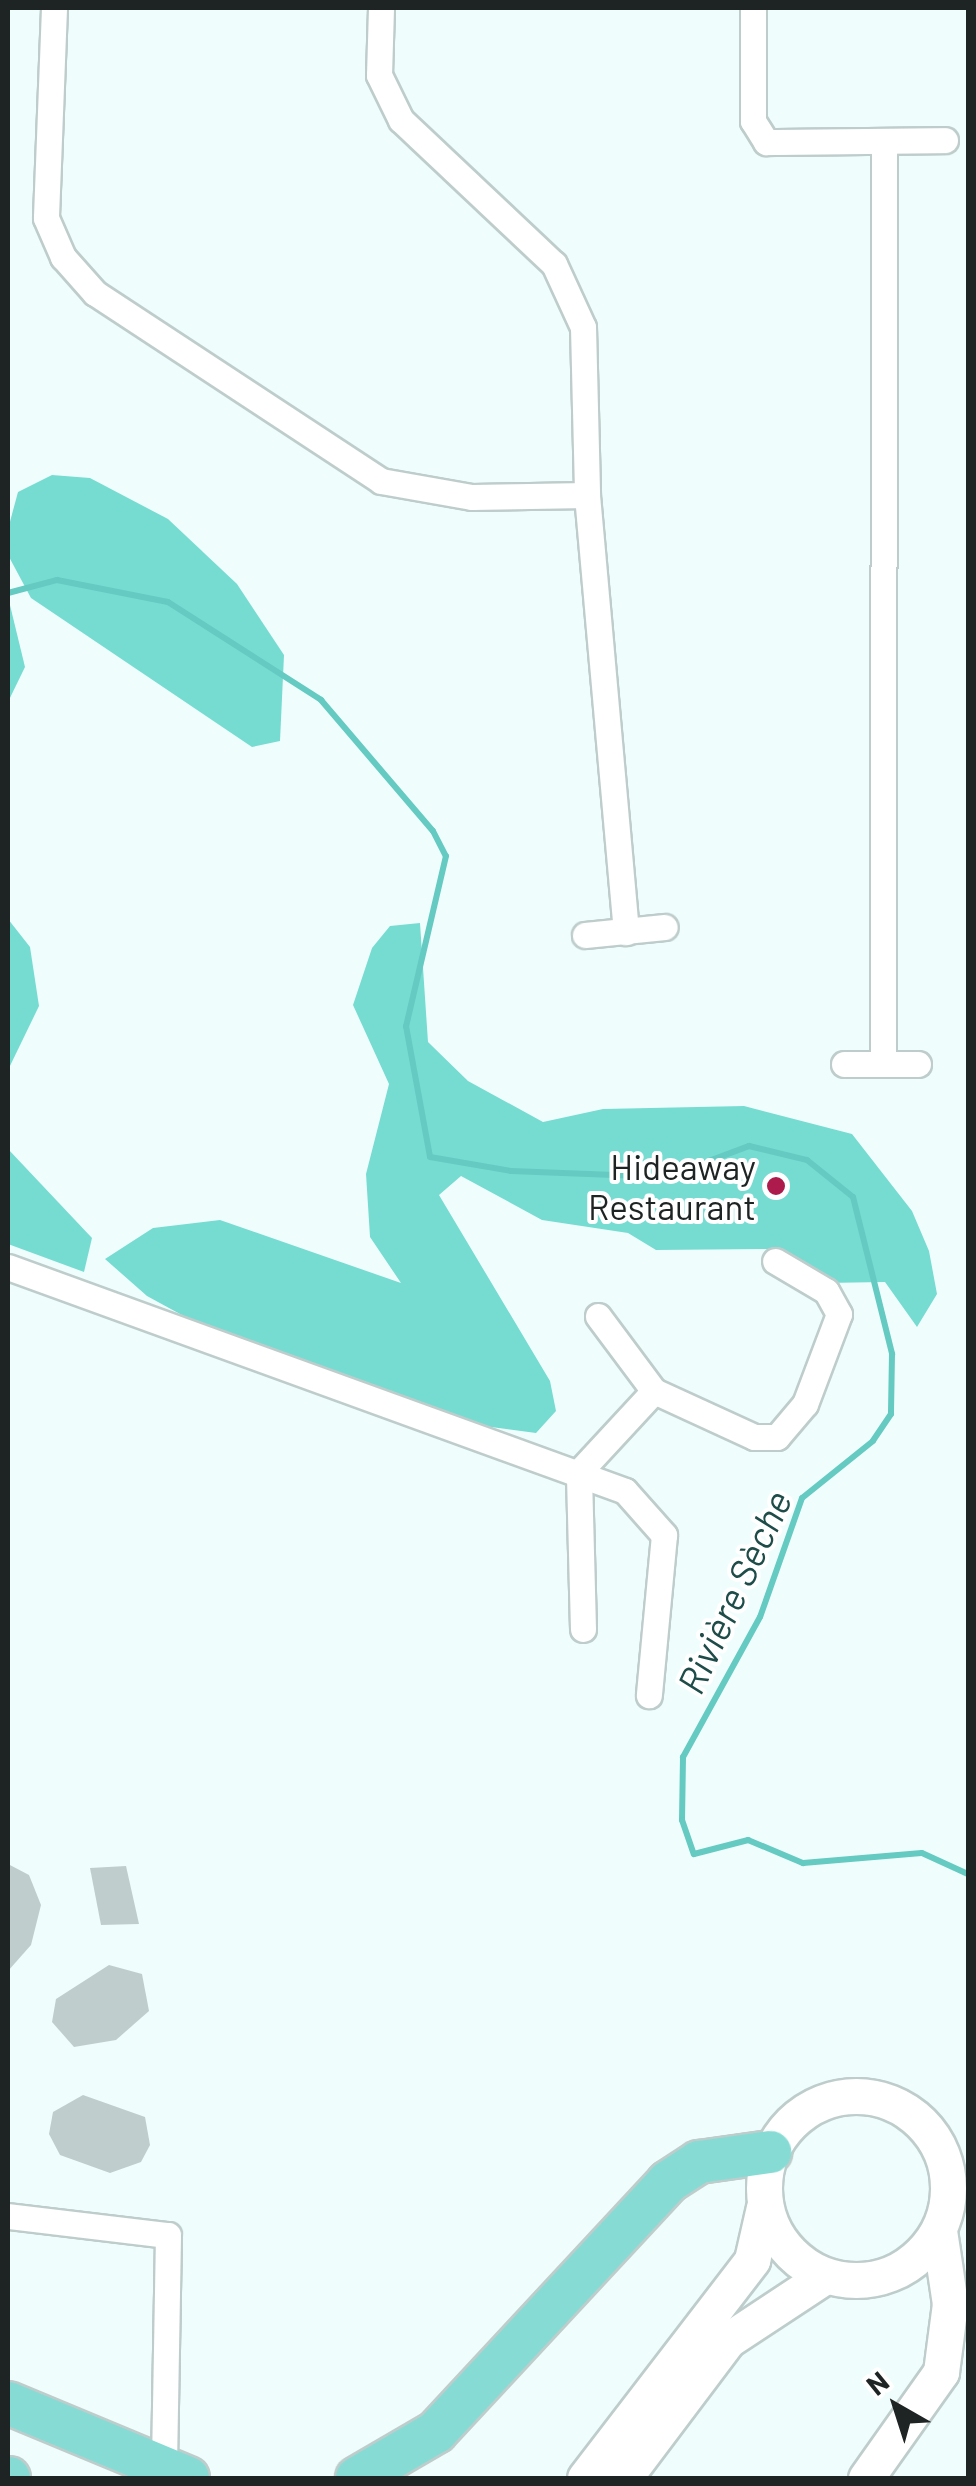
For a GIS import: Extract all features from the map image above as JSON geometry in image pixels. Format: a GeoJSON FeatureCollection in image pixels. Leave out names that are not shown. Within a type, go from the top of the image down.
{"type":"FeatureCollection","features":[{"type":"Feature","properties":{"kind":"highway"},"geometry":{"type":"LineString","coordinates":[[357,2478],[436,2432],[668,2182],[699,2162],[770,2152]]}},
{"type":"Feature","properties":{"kind":"highway"},"geometry":{"type":"LineString","coordinates":[[8,2402],[176,2474]]}},
{"type":"Feature","properties":{"kind":"main road"},"geometry":{"type":"LineString","coordinates":[[585,2478],[752,2260],[770,2152],[815,2104],[880,2098],[910,2112],[947,2165],[938,2230],[950,2304],[941,2372],[866,2478]]}},
{"type":"Feature","properties":{"kind":"main road"},"geometry":{"type":"LineString","coordinates":[[764,2206],[785,2249],[825,2276]]}},
{"type":"Feature","properties":{"kind":"main road"},"geometry":{"type":"LineString","coordinates":[[624,2478],[728,2340],[825,2276],[890,2274],[938,2230]]}},
{"type":"Feature","properties":{"kind":"street"},"geometry":{"type":"LineString","coordinates":[[54,8],[46,218],[63,257],[95,292],[381,481],[440,495],[587,495]]}},
{"type":"Feature","properties":{"kind":"street"},"geometry":{"type":"LineString","coordinates":[[381,8],[379,75],[401,120],[544,252],[570,291],[586,350],[587,495],[626,932]]}},
{"type":"Feature","properties":{"kind":"street"},"geometry":{"type":"LineString","coordinates":[[752,8],[758,137],[884,143],[945,140]]}},
{"type":"Feature","properties":{"kind":"street"},"geometry":{"type":"LineString","coordinates":[[883,1064],[884,143]]}},
{"type":"Feature","properties":{"kind":"street"},"geometry":{"type":"LineString","coordinates":[[586,936],[665,927]]}},
{"type":"Feature","properties":{"kind":"street"},"geometry":{"type":"LineString","coordinates":[[844,1064],[918,1064]]}},
{"type":"Feature","properties":{"kind":"street"},"geometry":{"type":"LineString","coordinates":[[598,1316],[654,1391],[754,1436],[793,1427],[839,1314],[826,1291],[775,1261]]}},
{"type":"Feature","properties":{"kind":"street"},"geometry":{"type":"LineString","coordinates":[[8,1267],[579,1472],[643,1504],[664,1535],[649,1696]]}},
{"type":"Feature","properties":{"kind":"street"},"geometry":{"type":"LineString","coordinates":[[583,1628],[579,1472],[654,1391]]}},
{"type":"Feature","properties":{"kind":"street"},"geometry":{"type":"LineString","coordinates":[[8,2216],[168,2235],[176,2474]]}},
{"type":"Feature","properties":{"kind":"shaded area"},"geometry":{"type":"Polygon","coordinates":[[[52,475],[90,478],[168,519],[237,584],[284,655],[280,741],[252,747],[31,598],[8,555],[8,529],[18,492],[52,475]]]}},
{"type":"Feature","properties":{"kind":"shaded area"},"geometry":{"type":"Polygon","coordinates":[[[8,602],[25,667],[8,702],[8,602]]]}},
{"type":"Feature","properties":{"kind":"shaded area"},"geometry":{"type":"Polygon","coordinates":[[[8,919],[30,947],[39,1006],[8,1070],[8,919]]]}},
{"type":"Feature","properties":{"kind":"shaded area"},"geometry":{"type":"Polygon","coordinates":[[[420,923],[428,1042],[468,1081],[543,1122],[603,1109],[744,1106],[852,1134],[912,1211],[929,1251],[937,1294],[917,1327],[885,1282],[825,1283],[777,1249],[656,1250],[628,1233],[542,1220],[461,1176],[439,1195],[550,1381],[556,1411],[536,1433],[476,1425],[224,1338],[147,1296],[105,1259],[153,1228],[220,1220],[401,1283],[370,1237],[366,1174],[389,1084],[353,1005],[372,948],[390,926],[420,923]]]}},
{"type":"Feature","properties":{"kind":"shaded area"},"geometry":{"type":"Polygon","coordinates":[[[8,1149],[92,1238],[84,1272],[8,1244],[8,1149]]]}},
{"type":"Feature","properties":{"kind":"building"},"geometry":{"type":"Polygon","coordinates":[[[8,1864],[29,1875],[41,1905],[31,1945],[8,1971],[8,1864]]]}},
{"type":"Feature","properties":{"kind":"building"},"geometry":{"type":"Polygon","coordinates":[[[126,1866],[139,1924],[101,1925],[90,1868],[126,1866]]]}},
{"type":"Feature","properties":{"kind":"building"},"geometry":{"type":"Polygon","coordinates":[[[109,1965],[142,1974],[149,2011],[116,2040],[74,2047],[52,2022],[56,1999],[109,1965]]]}},
{"type":"Feature","properties":{"kind":"building"},"geometry":{"type":"Polygon","coordinates":[[[83,2095],[145,2117],[150,2145],[141,2162],[110,2173],[60,2155],[49,2134],[53,2112],[83,2095]]]}},
{"type":"Feature","properties":{"kind":"waterway","name":"Rivière Sèche"},"geometry":{"type":"LineString","coordinates":[[8,593],[57,580],[168,602],[321,700],[433,831],[446,856],[406,1026],[430,1157],[511,1171],[666,1177],[749,1146],[807,1160],[853,1197],[892,1354],[891,1414],[873,1441],[802,1498],[760,1617],[683,1757],[682,1820],[694,1854],[748,1840],[803,1863],[922,1853],[968,1874]]}},
{"type":"Feature","properties":{"kind":"place","name":"Hideaway Restaurant"},"geometry":{"type":"Point","coordinates":[776,1186]}}]}
